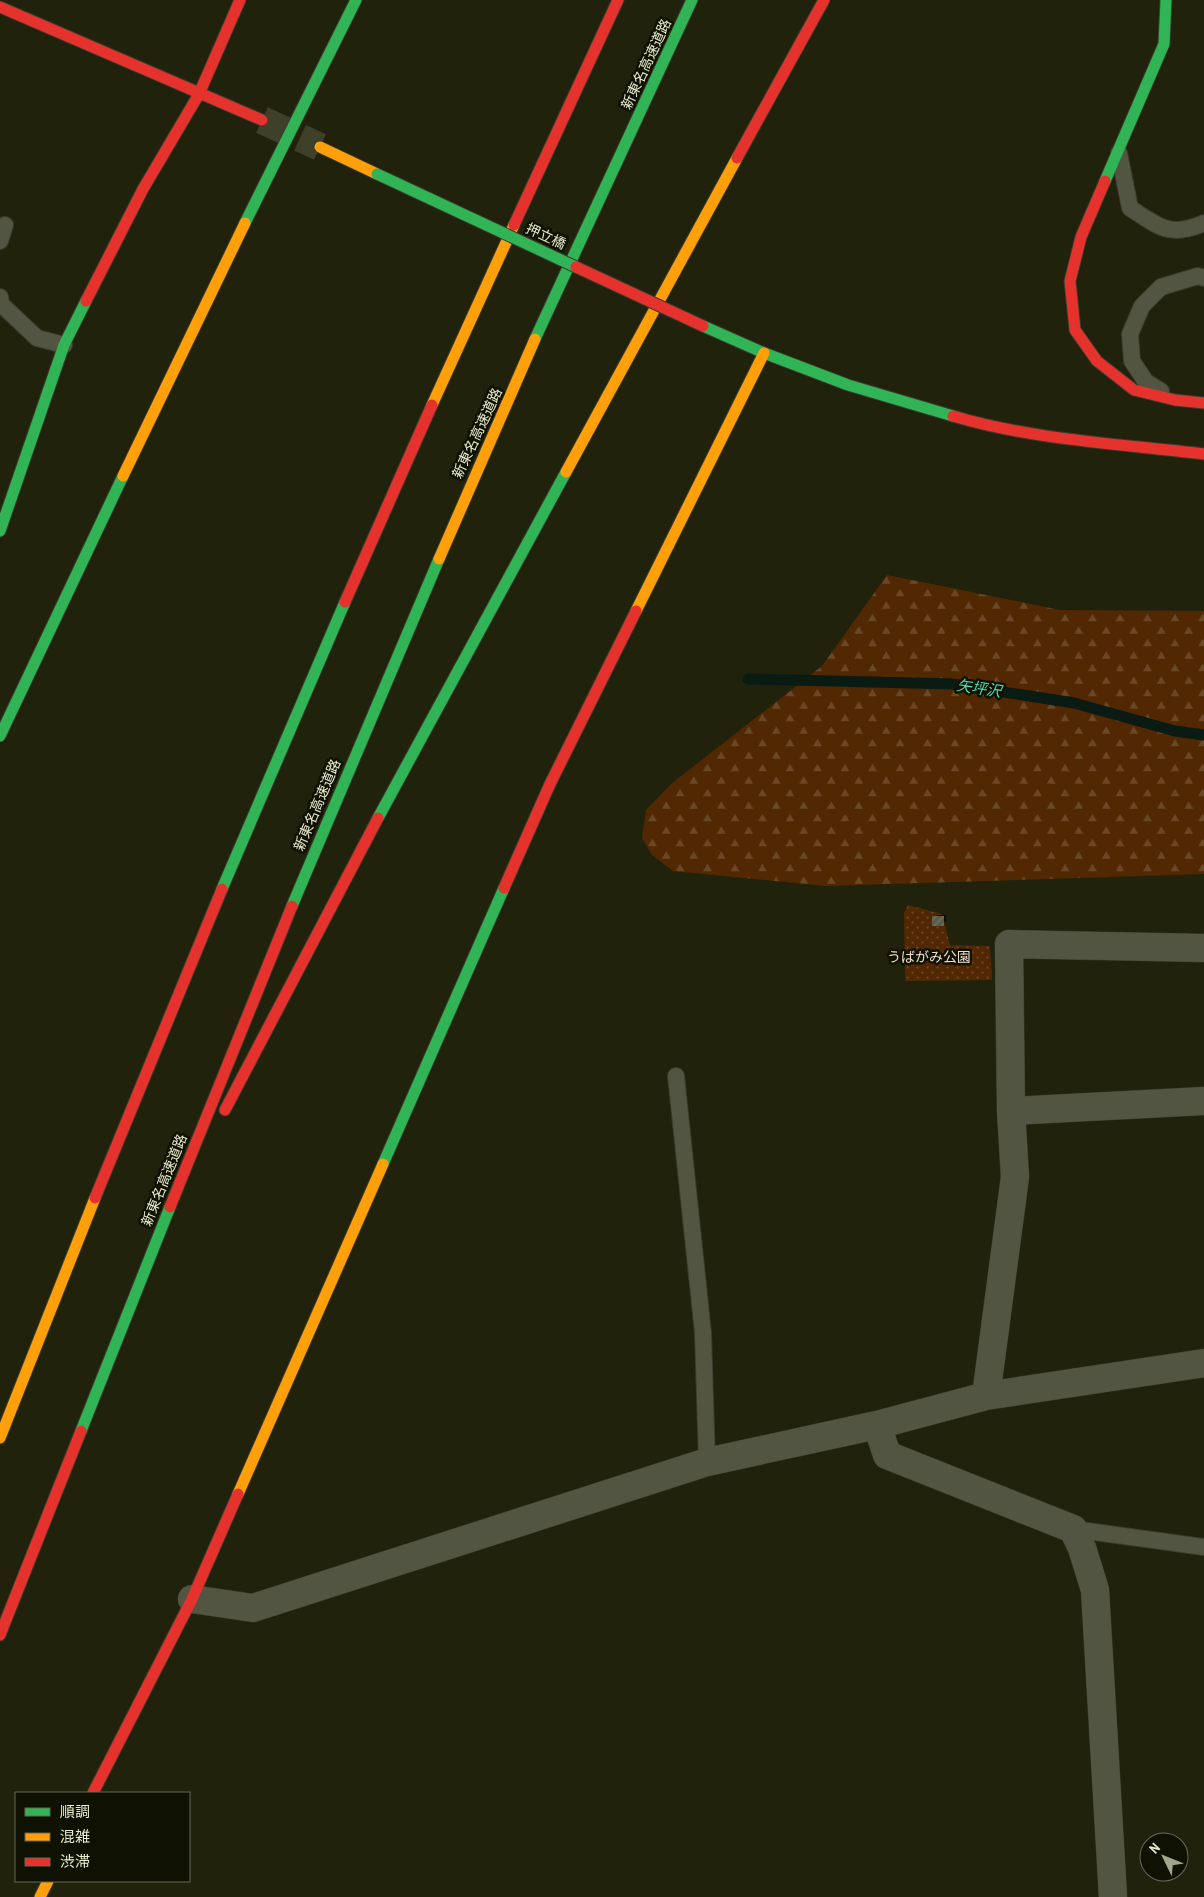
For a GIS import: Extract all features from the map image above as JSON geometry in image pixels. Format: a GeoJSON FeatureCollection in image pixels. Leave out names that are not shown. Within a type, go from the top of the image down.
{"type":"FeatureCollection","features":[{"type":"Feature","properties":{"kind":"main road"},"geometry":{"type":"LineString","coordinates":[[0,531],[64,345],[143,189],[199,94],[240,0]]}},
{"type":"Feature","properties":{"kind":"main road"},"geometry":{"type":"LineString","coordinates":[[0,736],[202,310],[356,0]]}},
{"type":"Feature","properties":{"kind":"main road"},"geometry":{"type":"LineString","coordinates":[[0,1438],[64,1274],[231,871],[385,507],[618,0]]}},
{"type":"Feature","properties":{"kind":"main road","name":"新東名高速道路"},"geometry":{"type":"LineString","coordinates":[[0,1635],[150,1254],[296,894],[447,536],[692,0]]}},
{"type":"Feature","properties":{"kind":"main road"},"geometry":{"type":"LineString","coordinates":[[219,1122],[394,786],[824,0]]}},
{"type":"Feature","properties":{"kind":"main road"},"geometry":{"type":"LineString","coordinates":[[1166,0],[1164,44],[1082,236],[1070,281],[1075,330],[1097,360],[1134,390],[1175,400],[1204,403]]}},
{"type":"Feature","properties":{"kind":"main road"},"geometry":{"type":"LineString","coordinates":[[0,7],[262,120]]}},
{"type":"Feature","properties":{"kind":"main road","name":"押立橋"},"geometry":{"type":"LineString","coordinates":[[320,147],[703,326],[764,353],[848,385],[976,423],[1064,438],[1204,454]]}},
{"type":"Feature","properties":{"kind":"main road"},"geometry":{"type":"LineString","coordinates":[[94,1792],[192,1598],[550,784],[764,353]]}},
{"type":"Feature","properties":{"kind":"main road"},"geometry":{"type":"LineString","coordinates":[[150,1254],[210,1140]]}},
{"type":"Feature","properties":{"kind":"main road"},"geometry":{"type":"LineString","coordinates":[[40,1897],[48,1882]]}},
{"type":"Feature","properties":{"kind":"street"},"geometry":{"type":"LineString","coordinates":[[986,1396],[1015,1178],[1009,944],[1204,948]]}},
{"type":"Feature","properties":{"kind":"street"},"geometry":{"type":"LineString","coordinates":[[1012,1110],[1204,1100]]}},
{"type":"Feature","properties":{"kind":"street"},"geometry":{"type":"LineString","coordinates":[[192,1598],[253,1608],[707,1462],[876,1425],[986,1396],[1204,1363]]}},
{"type":"Feature","properties":{"kind":"street"},"geometry":{"type":"LineString","coordinates":[[876,1425],[887,1455],[1072,1529],[1082,1548],[1095,1590],[1113,1897]]}},
{"type":"Feature","properties":{"kind":"lane"},"geometry":{"type":"LineString","coordinates":[[1119,149],[1130,208],[1161,228],[1187,230],[1204,223]]}},
{"type":"Feature","properties":{"kind":"lane"},"geometry":{"type":"LineString","coordinates":[[0,241],[4,225]]}},
{"type":"Feature","properties":{"kind":"lane"},"geometry":{"type":"LineString","coordinates":[[1175,400],[1146,382],[1132,361],[1130,334],[1142,306],[1161,287],[1198,276],[1204,278]]}},
{"type":"Feature","properties":{"kind":"lane"},"geometry":{"type":"LineString","coordinates":[[0,297],[1,304],[37,338],[64,345]]}},
{"type":"Feature","properties":{"kind":"lane"},"geometry":{"type":"LineString","coordinates":[[676,1076],[703,1333],[707,1462]]}},
{"type":"Feature","properties":{"kind":"lane"},"geometry":{"type":"LineString","coordinates":[[1072,1529],[1204,1547]]}},
{"type":"Feature","properties":{"kind":"green space"},"geometry":{"type":"Polygon","coordinates":[[[887,575],[1060,610],[1204,611],[1204,874],[826,886],[673,871],[652,855],[642,838],[646,810],[671,784],[822,666],[887,575]]]}},
{"type":"Feature","properties":{"kind":"green space","name":"うばがみ公園"},"geometry":{"type":"Polygon","coordinates":[[[908,905],[942,914],[950,945],[990,946],[992,980],[905,981],[904,913],[908,905]]]}},
{"type":"Feature","properties":{"kind":"building"},"geometry":{"type":"Polygon","coordinates":[[[932,916],[944,916],[944,926],[932,926],[932,916]]]}},
{"type":"Feature","properties":{"kind":"waterway","name":"矢坪沢"},"geometry":{"type":"LineString","coordinates":[[748,679],[953,684],[1074,703],[1175,731],[1204,735]]}},
{"type":"Feature","properties":{"kind":"tunnel"},"geometry":{"type":"LineString","coordinates":[[262,120],[320,147]]}},
{"type":"Feature","properties":{"kind":"traffic: fast"},"geometry":{"type":"LineString","coordinates":[[245,223],[356,0]]}},
{"type":"Feature","properties":{"kind":"traffic: fast"},"geometry":{"type":"LineString","coordinates":[[535,339],[692,0]]}},
{"type":"Feature","properties":{"kind":"traffic: fast"},"geometry":{"type":"LineString","coordinates":[[1105,181],[1164,44],[1166,0]]}},
{"type":"Feature","properties":{"kind":"traffic: fast"},"geometry":{"type":"LineString","coordinates":[[377,174],[576,267]]}},
{"type":"Feature","properties":{"kind":"traffic: fast"},"geometry":{"type":"LineString","coordinates":[[0,531],[64,345],[86,301]]}},
{"type":"Feature","properties":{"kind":"traffic: fast"},"geometry":{"type":"LineString","coordinates":[[703,326],[764,353],[848,385],[953,416]]}},
{"type":"Feature","properties":{"kind":"traffic: fast"},"geometry":{"type":"LineString","coordinates":[[378,818],[566,472]]}},
{"type":"Feature","properties":{"kind":"traffic: fast"},"geometry":{"type":"LineString","coordinates":[[0,736],[123,476]]}},
{"type":"Feature","properties":{"kind":"traffic: fast"},"geometry":{"type":"LineString","coordinates":[[292,906],[439,559]]}},
{"type":"Feature","properties":{"kind":"traffic: fast"},"geometry":{"type":"LineString","coordinates":[[222,889],[345,602]]}},
{"type":"Feature","properties":{"kind":"traffic: fast"},"geometry":{"type":"LineString","coordinates":[[383,1164],[504,888]]}},
{"type":"Feature","properties":{"kind":"traffic: fast"},"geometry":{"type":"LineString","coordinates":[[81,1431],[170,1207]]}},
{"type":"Feature","properties":{"kind":"traffic: slow"},"geometry":{"type":"LineString","coordinates":[[320,147],[377,174]]}},
{"type":"Feature","properties":{"kind":"traffic: slow"},"geometry":{"type":"LineString","coordinates":[[566,472],[737,158]]}},
{"type":"Feature","properties":{"kind":"traffic: slow"},"geometry":{"type":"LineString","coordinates":[[123,476],[245,223]]}},
{"type":"Feature","properties":{"kind":"traffic: slow"},"geometry":{"type":"LineString","coordinates":[[432,405],[514,225]]}},
{"type":"Feature","properties":{"kind":"traffic: slow"},"geometry":{"type":"LineString","coordinates":[[439,559],[535,339]]}},
{"type":"Feature","properties":{"kind":"traffic: slow"},"geometry":{"type":"LineString","coordinates":[[636,611],[764,353]]}},
{"type":"Feature","properties":{"kind":"traffic: slow"},"geometry":{"type":"LineString","coordinates":[[238,1494],[383,1164]]}},
{"type":"Feature","properties":{"kind":"traffic: slow"},"geometry":{"type":"LineString","coordinates":[[0,1438],[95,1198]]}},
{"type":"Feature","properties":{"kind":"traffic: slow"},"geometry":{"type":"LineString","coordinates":[[40,1897],[48,1882]]}},
{"type":"Feature","properties":{"kind":"traffic: jam"},"geometry":{"type":"LineString","coordinates":[[86,301],[143,189],[199,94],[240,0]]}},
{"type":"Feature","properties":{"kind":"traffic: jam"},"geometry":{"type":"LineString","coordinates":[[514,225],[618,0]]}},
{"type":"Feature","properties":{"kind":"traffic: jam"},"geometry":{"type":"LineString","coordinates":[[737,158],[824,0]]}},
{"type":"Feature","properties":{"kind":"traffic: jam"},"geometry":{"type":"LineString","coordinates":[[0,7],[262,120]]}},
{"type":"Feature","properties":{"kind":"traffic: jam"},"geometry":{"type":"LineString","coordinates":[[1105,181],[1081,237],[1070,281],[1075,330],[1097,361],[1134,390],[1175,400],[1204,403]]}},
{"type":"Feature","properties":{"kind":"traffic: jam"},"geometry":{"type":"LineString","coordinates":[[576,267],[703,326]]}},
{"type":"Feature","properties":{"kind":"traffic: jam"},"geometry":{"type":"LineString","coordinates":[[345,602],[432,405]]}},
{"type":"Feature","properties":{"kind":"traffic: jam"},"geometry":{"type":"LineString","coordinates":[[953,416],[1014,431],[1046,436],[1204,454]]}},
{"type":"Feature","properties":{"kind":"traffic: jam"},"geometry":{"type":"LineString","coordinates":[[504,888],[550,784],[636,611]]}},
{"type":"Feature","properties":{"kind":"traffic: jam"},"geometry":{"type":"LineString","coordinates":[[225,1110],[378,818]]}},
{"type":"Feature","properties":{"kind":"traffic: jam"},"geometry":{"type":"LineString","coordinates":[[95,1198],[222,889]]}},
{"type":"Feature","properties":{"kind":"traffic: jam"},"geometry":{"type":"LineString","coordinates":[[170,1207],[292,906]]}},
{"type":"Feature","properties":{"kind":"traffic: jam"},"geometry":{"type":"LineString","coordinates":[[0,1635],[81,1431]]}},
{"type":"Feature","properties":{"kind":"traffic: jam"},"geometry":{"type":"LineString","coordinates":[[94,1792],[192,1599],[238,1494]]}}]}
